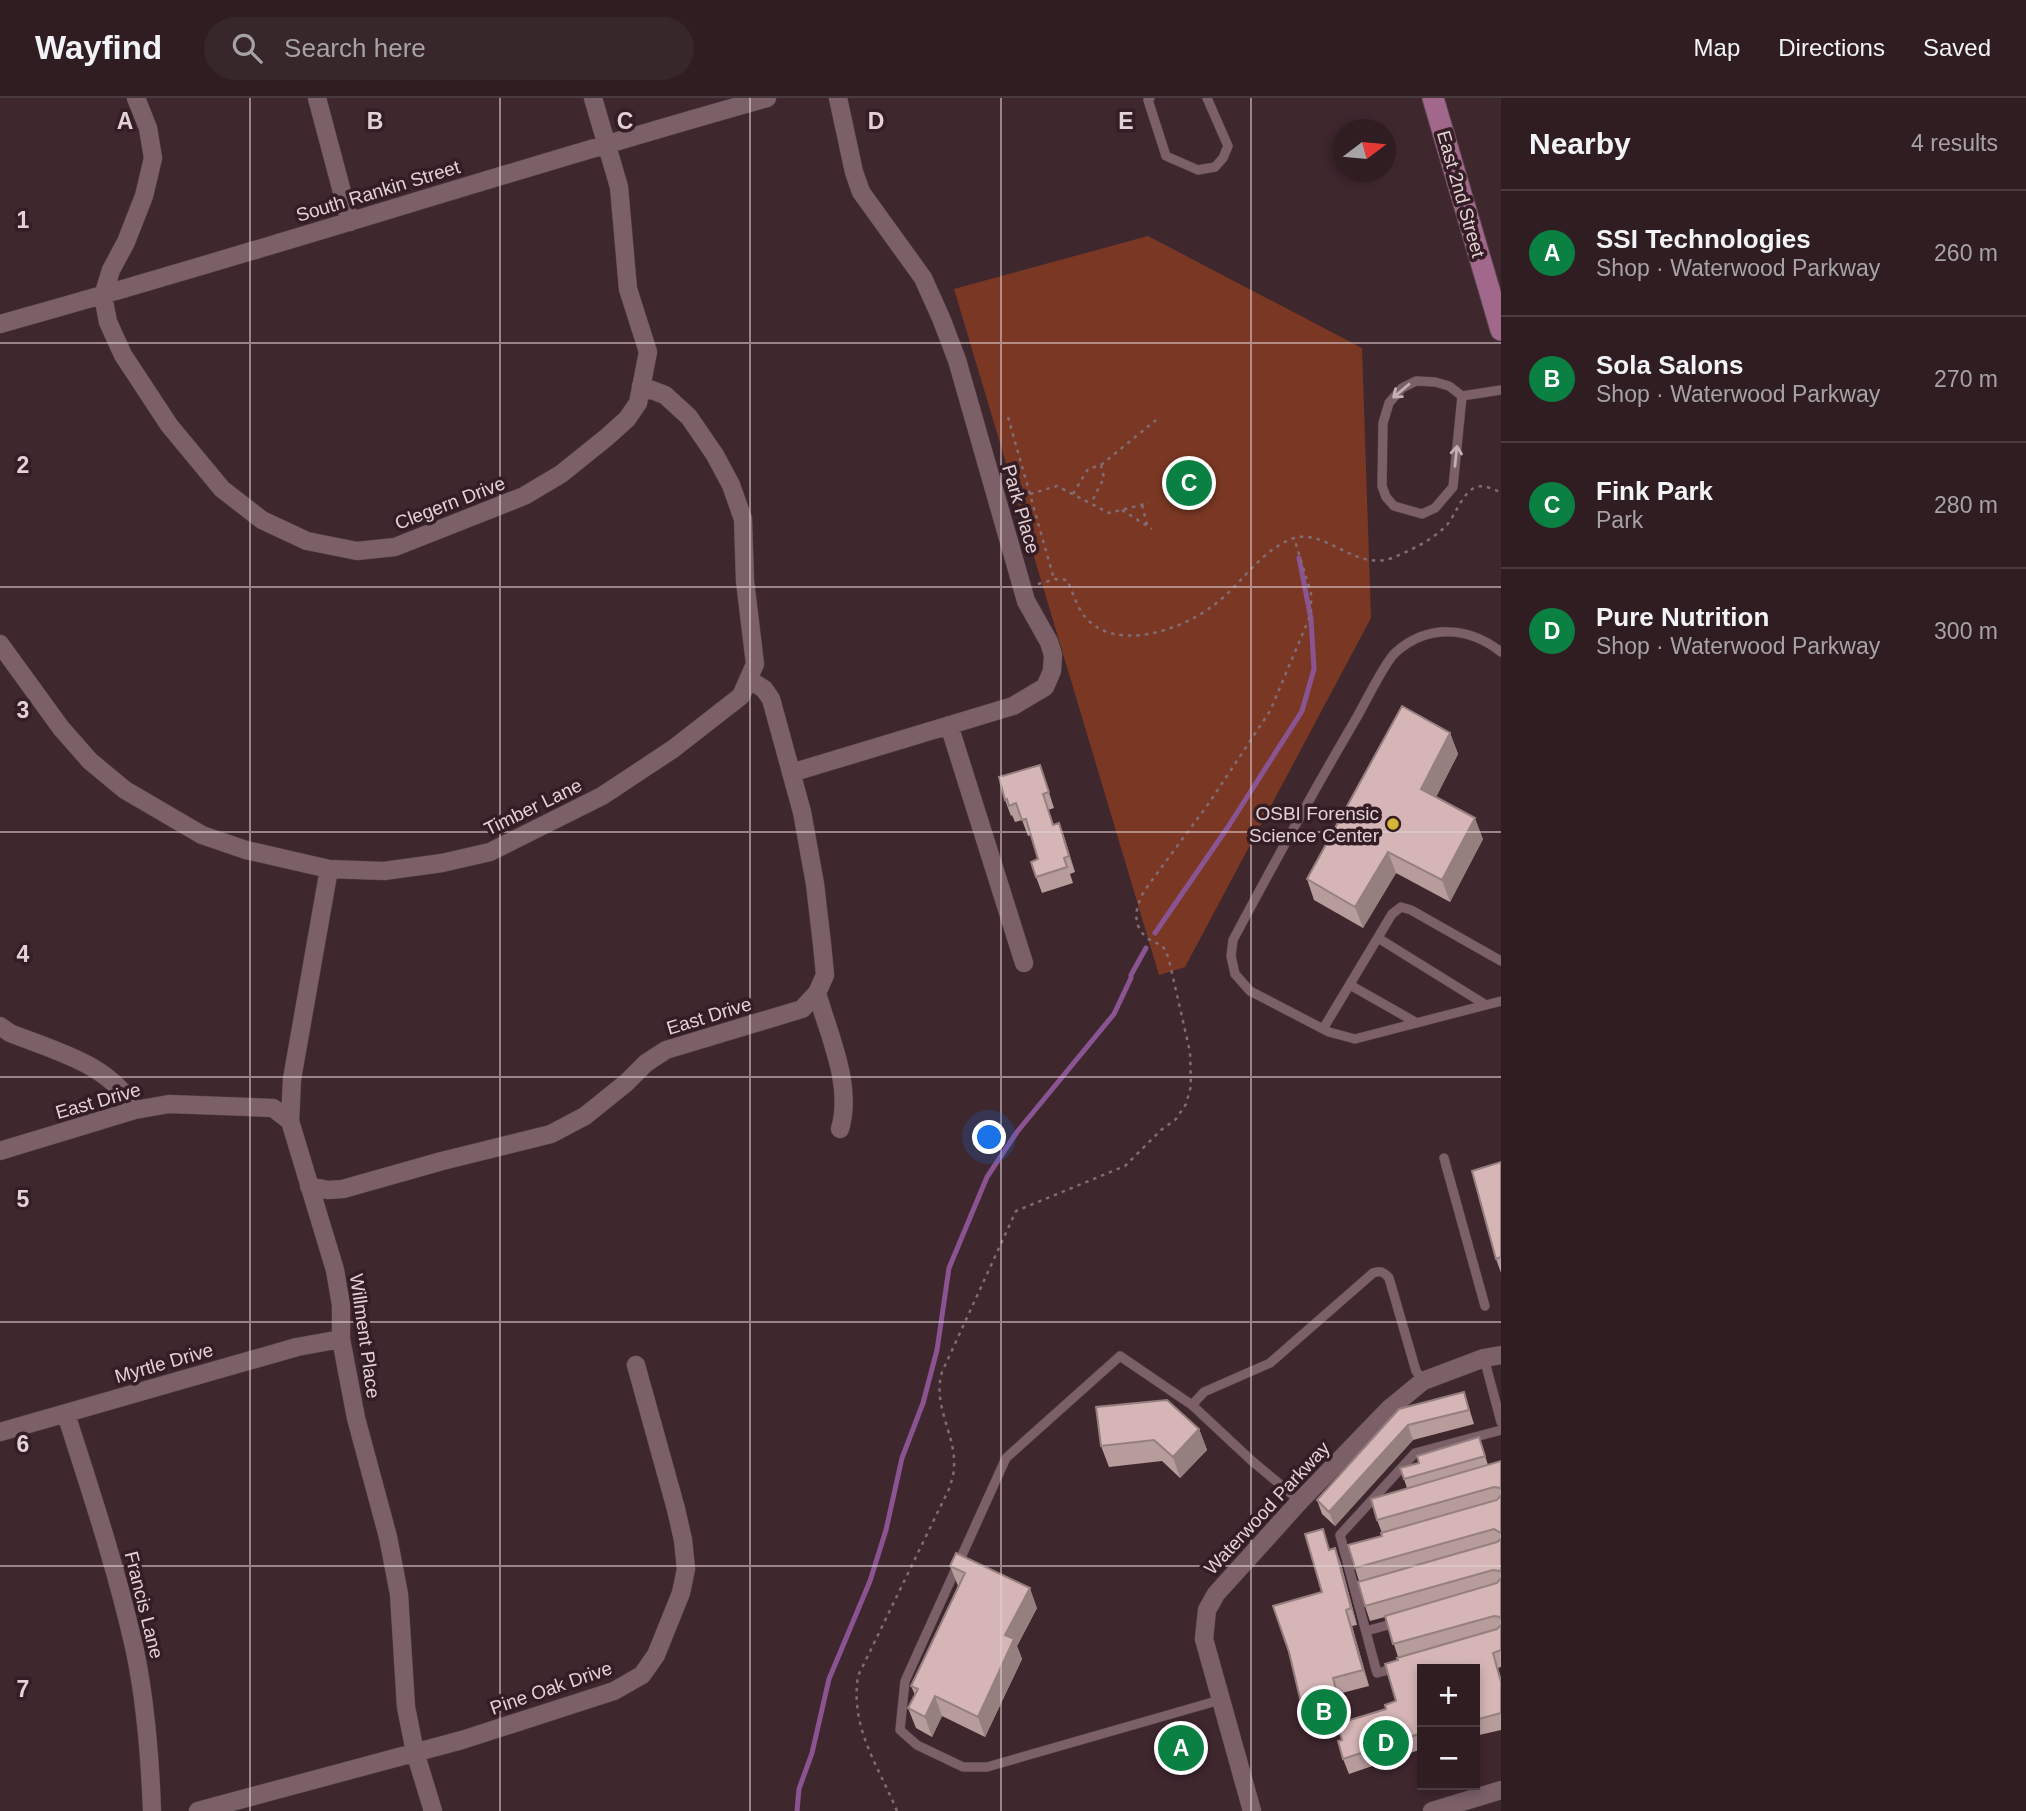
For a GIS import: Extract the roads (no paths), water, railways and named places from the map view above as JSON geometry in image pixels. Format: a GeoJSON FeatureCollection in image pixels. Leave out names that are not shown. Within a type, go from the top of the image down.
{"type":"FeatureCollection","features":[{"type":"Feature","properties":{"kind":"main road","name":"East 2nd Street"},"geometry":{"type":"LineString","coordinates":[[1433,98],[1500,326]]}},
{"type":"Feature","properties":{"kind":"street"},"geometry":{"type":"LineString","coordinates":[[103,296],[111,270],[126,242],[144,196],[153,158],[148,128],[136,98]]}},
{"type":"Feature","properties":{"kind":"street"},"geometry":{"type":"LineString","coordinates":[[317,98],[350,222]]}},
{"type":"Feature","properties":{"kind":"street","name":"Clegern Drive"},"geometry":{"type":"LineString","coordinates":[[103,296],[108,321],[123,355],[169,425],[222,489],[262,520],[307,541],[357,551],[395,547],[524,496],[561,474],[627,419],[638,403],[648,352],[628,289],[619,187],[593,98]]}},
{"type":"Feature","properties":{"kind":"street","name":"South Rankin Street"},"geometry":{"type":"LineString","coordinates":[[0,324],[103,296],[607,143],[767,98]]}},
{"type":"Feature","properties":{"kind":"street","name":"Park Place"},"geometry":{"type":"LineString","coordinates":[[791,774],[1013,706],[1045,687],[1052,671],[1053,655],[1022,589],[957,360],[923,278],[862,192],[854,172],[838,98]]}},
{"type":"Feature","properties":{"kind":"street"},"geometry":{"type":"LineString","coordinates":[[641,386],[665,395],[688,417],[732,485],[743,519],[745,581],[755,664],[750,680],[765,689],[771,699],[802,812],[825,975],[817,993],[844,1087],[845,1112],[840,1129]]}},
{"type":"Feature","properties":{"kind":"street","name":"Timber Lane"},"geometry":{"type":"LineString","coordinates":[[0,643],[61,729],[90,761],[125,790],[202,835],[246,850],[329,869],[384,871],[442,863],[490,852],[603,796],[719,714],[741,696],[750,680]]}},
{"type":"Feature","properties":{"kind":"street"},"geometry":{"type":"LineString","coordinates":[[949,725],[1024,963]]}},
{"type":"Feature","properties":{"kind":"street","name":"Willment Place"},"geometry":{"type":"LineString","coordinates":[[329,869],[294,1067],[290,1121],[335,1270],[341,1305],[341,1339],[356,1419],[388,1536],[399,1594],[406,1707],[415,1752],[433,1811]]}},
{"type":"Feature","properties":{"kind":"street","name":"East Drive"},"geometry":{"type":"LineString","coordinates":[[309,1186],[328,1190],[343,1189],[551,1134],[585,1116],[646,1063],[666,1050],[802,1009],[817,993]]}},
{"type":"Feature","properties":{"kind":"street"},"geometry":{"type":"LineString","coordinates":[[0,1026],[10,1033],[89,1065],[127,1093],[135,1110]]}},
{"type":"Feature","properties":{"kind":"street","name":"East Drive"},"geometry":{"type":"LineString","coordinates":[[0,1151],[135,1110],[169,1104],[273,1108],[290,1121]]}},
{"type":"Feature","properties":{"kind":"street","name":"Myrtle Drive"},"geometry":{"type":"LineString","coordinates":[[0,1432],[297,1347],[341,1339]]}},
{"type":"Feature","properties":{"kind":"street","name":"Waterwood Parkway"},"geometry":{"type":"LineString","coordinates":[[1252,1811],[1204,1639],[1207,1610],[1216,1594],[1300,1501],[1389,1409],[1423,1381],[1492,1357]]}},
{"type":"Feature","properties":{"kind":"street","name":"Pine Oak Drive"},"geometry":{"type":"LineString","coordinates":[[198,1811],[462,1740],[614,1691],[642,1675],[656,1655],[681,1593],[686,1569],[676,1509],[636,1365]]}},
{"type":"Feature","properties":{"kind":"street","name":"Francis Lane"},"geometry":{"type":"LineString","coordinates":[[66,1413],[115,1570],[135,1652],[148,1731],[152,1811]]}},
{"type":"Feature","properties":{"kind":"street"},"geometry":{"type":"LineString","coordinates":[[1432,1811],[1501,1790]]}},
{"type":"Feature","properties":{"kind":"lane"},"geometry":{"type":"LineString","coordinates":[[1150,98],[1148,100],[1166,156],[1198,170],[1215,167],[1223,158],[1227,146],[1207,98]]}},
{"type":"Feature","properties":{"kind":"lane"},"geometry":{"type":"LineString","coordinates":[[1462,396],[1453,487],[1435,508],[1422,514],[1394,506],[1386,497],[1382,486],[1383,423],[1389,403],[1402,388],[1416,381],[1449,386],[1462,396],[1501,390]]}},
{"type":"Feature","properties":{"kind":"lane"},"geometry":{"type":"LineString","coordinates":[[1501,652],[1490,643],[1451,630],[1425,634],[1394,654],[1309,799],[1233,940],[1231,956],[1235,974],[1250,991],[1323,1029],[1355,1039],[1501,1001]]}},
{"type":"Feature","properties":{"kind":"lane"},"geometry":{"type":"LineString","coordinates":[[1323,1029],[1392,914],[1401,907],[1411,910],[1501,961]]}},
{"type":"Feature","properties":{"kind":"lane"},"geometry":{"type":"LineString","coordinates":[[1378,938],[1486,1005]]}},
{"type":"Feature","properties":{"kind":"lane"},"geometry":{"type":"LineString","coordinates":[[1350,985],[1417,1023]]}},
{"type":"Feature","properties":{"kind":"lane"},"geometry":{"type":"LineString","coordinates":[[1444,1158],[1485,1306]]}},
{"type":"Feature","properties":{"kind":"lane"},"geometry":{"type":"LineString","coordinates":[[1192,1405],[1204,1392],[1270,1363],[1373,1273],[1379,1271],[1389,1278],[1416,1371],[1423,1381]]}},
{"type":"Feature","properties":{"kind":"lane"},"geometry":{"type":"LineString","coordinates":[[1220,1700],[987,1767],[963,1767],[917,1745],[900,1730],[905,1681],[1006,1458],[1120,1356],[1192,1405],[1300,1501]]}},
{"type":"Feature","properties":{"kind":"lane"},"geometry":{"type":"LineString","coordinates":[[1492,1357],[1501,1422]]}},
{"type":"Feature","properties":{"kind":"lane"},"geometry":{"type":"LineString","coordinates":[[1402,1666],[1377,1673],[1340,1535],[1415,1453],[1501,1430]]}},
{"type":"Feature","properties":{"kind":"lane"},"geometry":{"type":"LineString","coordinates":[[1363,1510],[1388,1503]]}},
{"type":"Feature","properties":{"kind":"lane"},"geometry":{"type":"LineString","coordinates":[[1345,1553],[1358,1550]]}},
{"type":"Feature","properties":{"kind":"lane"},"geometry":{"type":"LineString","coordinates":[[1355,1592],[1368,1588]]}},
{"type":"Feature","properties":{"kind":"lane"},"geometry":{"type":"LineString","coordinates":[[1366,1631],[1415,1617]]}},
{"type":"Feature","properties":{"kind":"waterway"},"geometry":{"type":"LineString","coordinates":[[1155,933],[1228,827],[1302,711],[1314,669],[1311,619],[1299,558]]}},
{"type":"Feature","properties":{"kind":"waterway"},"geometry":{"type":"LineString","coordinates":[[797,1811],[799,1789],[812,1753],[829,1679],[870,1581],[886,1530],[902,1458],[923,1403],[937,1350],[949,1268],[987,1177],[1017,1132],[1114,1014],[1146,948]]}},
{"type":"Feature","properties":{"kind":"place","name":"Fink Park"},"geometry":{"type":"Point","coordinates":[1189,483]}},
{"type":"Feature","properties":{"kind":"place","name":"OSBI Forensic Science Center"},"geometry":{"type":"Point","coordinates":[1393,824]}},
{"type":"Feature","properties":{"kind":"place","name":"Sola Salons"},"geometry":{"type":"Point","coordinates":[1324,1712]}},
{"type":"Feature","properties":{"kind":"place","name":"Pure Nutrition"},"geometry":{"type":"Point","coordinates":[1386,1743]}},
{"type":"Feature","properties":{"kind":"place","name":"SSI Technologies"},"geometry":{"type":"Point","coordinates":[1181,1748]}}]}
